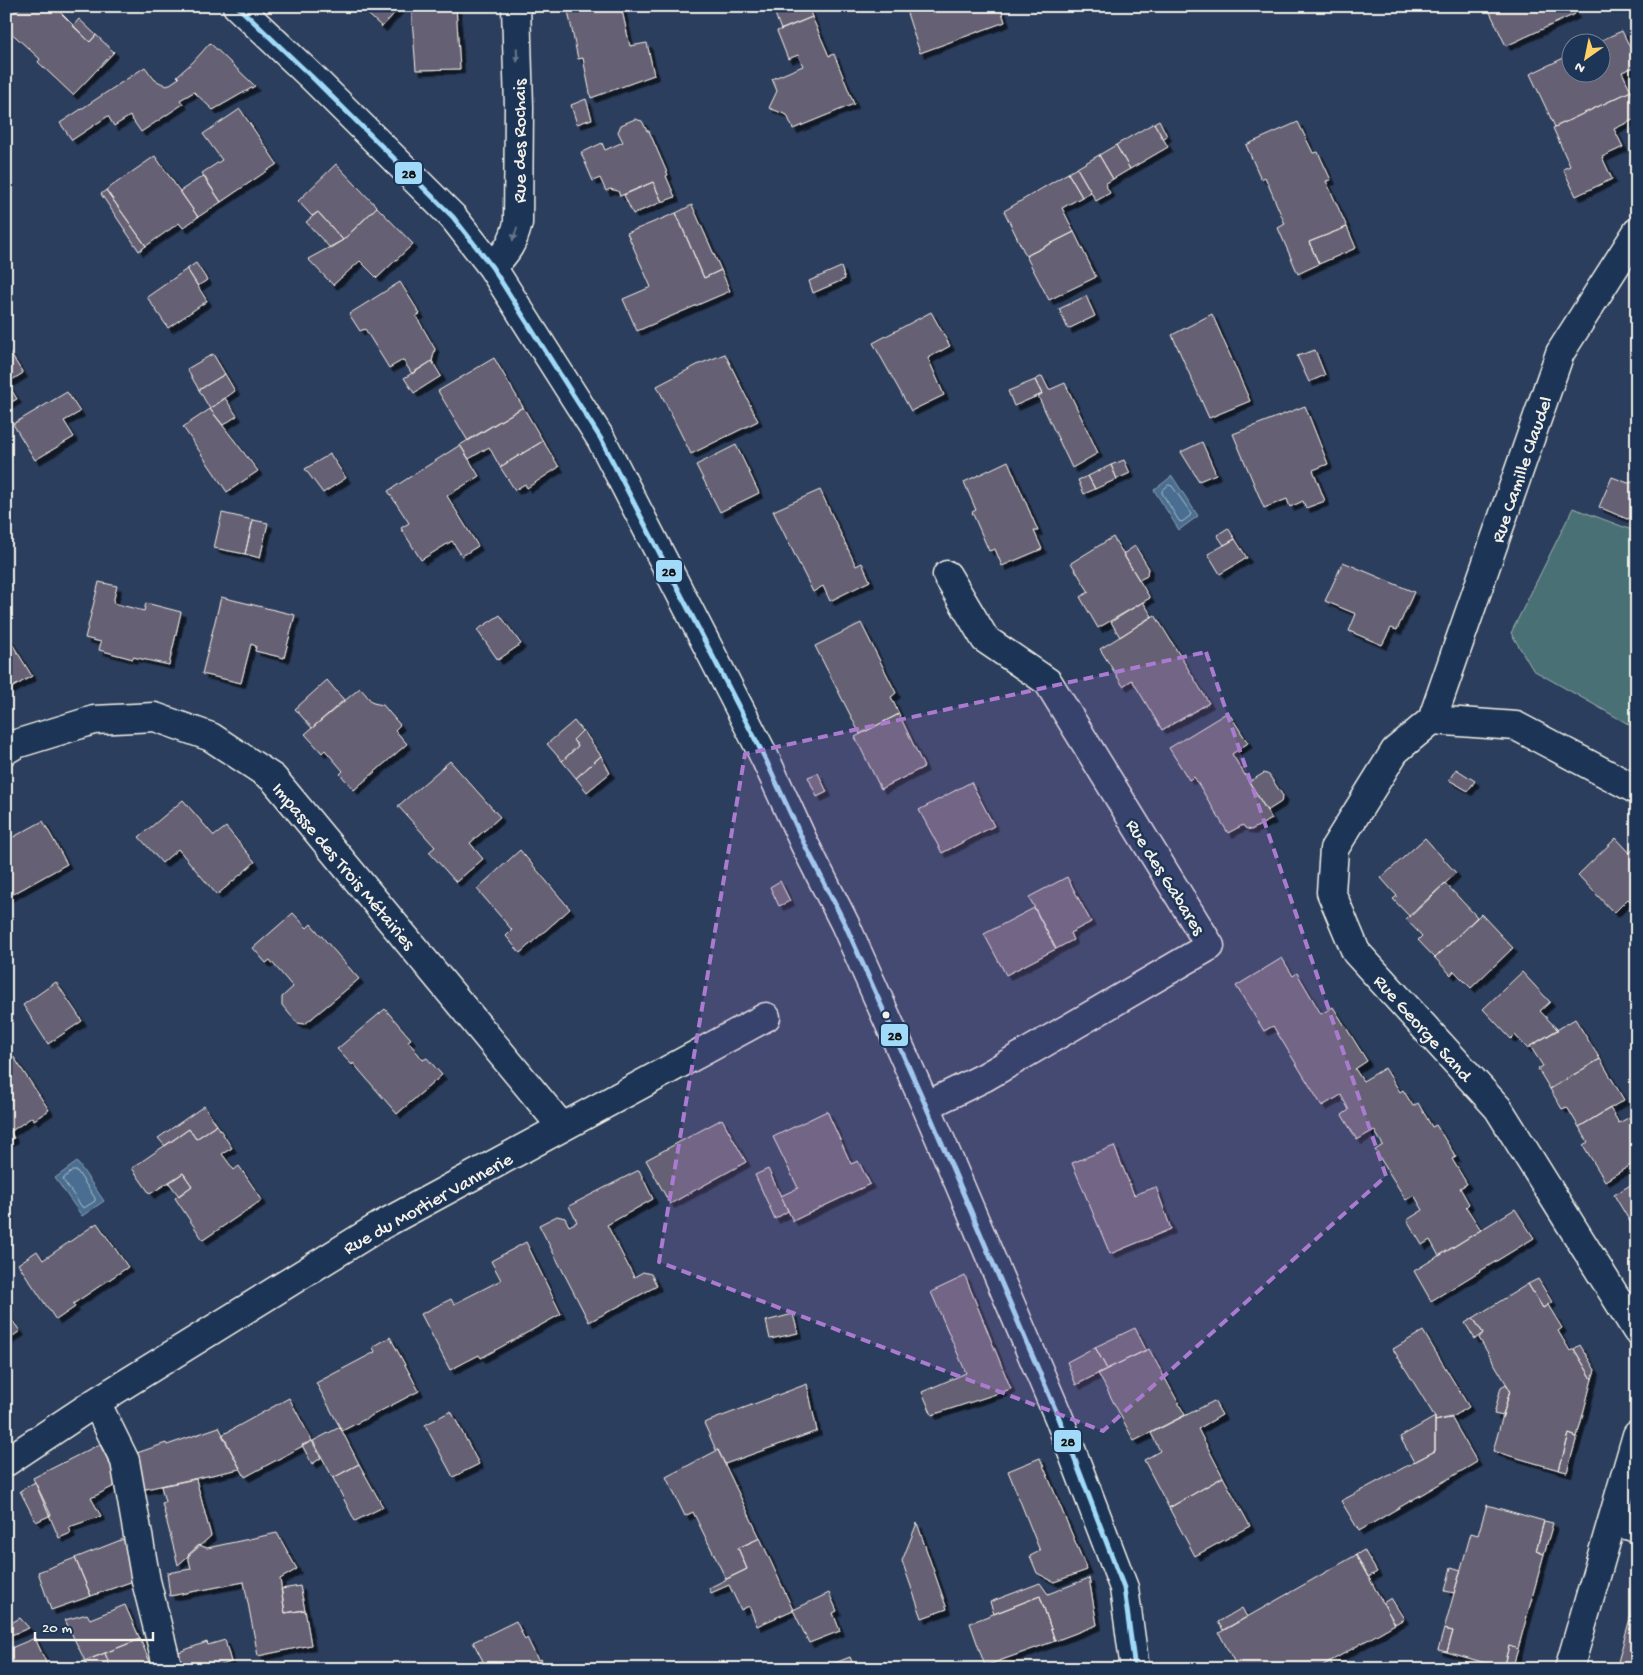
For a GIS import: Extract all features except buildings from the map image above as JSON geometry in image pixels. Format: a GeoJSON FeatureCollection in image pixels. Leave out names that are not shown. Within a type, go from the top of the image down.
{"type":"FeatureCollection","features":[{"type":"Feature","properties":{"kind":"street"},"geometry":{"type":"LineString","coordinates":[[237,6],[312,77],[453,217],[492,267],[601,439],[765,758],[805,845],[845,924],[926,1106],[1058,1418],[1124,1588],[1135,1669]]}},
{"type":"Feature","properties":{"kind":"street","name":"Rue des Rochais"},"geometry":{"type":"LineString","coordinates":[[492,267],[506,253],[514,239],[518,223],[519,108],[516,6]]}},
{"type":"Feature","properties":{"kind":"street","name":"Rue Camille Claudel"},"geometry":{"type":"LineString","coordinates":[[1432,720],[1560,353],[1637,232]]}},
{"type":"Feature","properties":{"kind":"street","name":"Rue des Gabares"},"geometry":{"type":"LineString","coordinates":[[926,1106],[985,1077],[1210,946],[1048,682],[984,639],[946,575]]}},
{"type":"Feature","properties":{"kind":"street","name":"Impasse des Trois Métairies"},"geometry":{"type":"LineString","coordinates":[[6,750],[16,744],[94,720],[155,717],[211,736],[274,778],[562,1127]]}},
{"type":"Feature","properties":{"kind":"street"},"geometry":{"type":"LineString","coordinates":[[1432,720],[1516,726],[1637,790]]}},
{"type":"Feature","properties":{"kind":"street","name":"Rue George Sand"},"geometry":{"type":"LineString","coordinates":[[1432,720],[1394,751],[1334,849],[1330,892],[1356,952],[1498,1108],[1637,1331]]}},
{"type":"Feature","properties":{"kind":"street","name":"Rue du Mortier Vannerie"},"geometry":{"type":"LineString","coordinates":[[6,1462],[96,1402],[380,1226],[766,1017]]}},
{"type":"Feature","properties":{"kind":"street"},"geometry":{"type":"LineString","coordinates":[[96,1402],[125,1462],[146,1581],[168,1669]]}},
{"type":"Feature","properties":{"kind":"street"},"geometry":{"type":"LineString","coordinates":[[1569,1669],[1624,1525],[1637,1436]]}},
{"type":"Feature","properties":{"kind":"highlighted area"},"geometry":{"type":"Polygon","coordinates":[[[1206,652],[1386,1176],[1103,1431],[659,1262],[745,754],[1206,652]]]}},
{"type":"Feature","properties":{"kind":"green space"},"geometry":{"type":"Polygon","coordinates":[[[1573,508],[1632,530],[1637,529],[1637,729],[1533,670],[1511,633],[1573,508]]]}},
{"type":"Feature","properties":{"kind":"water"},"geometry":{"type":"Polygon","coordinates":[[[1172,476],[1198,516],[1179,530],[1154,490],[1172,476]]]}},
{"type":"Feature","properties":{"kind":"water"},"geometry":{"type":"Polygon","coordinates":[[[77,1162],[104,1201],[82,1216],[55,1178],[77,1162]]]}},
{"type":"Feature","properties":{"kind":"transit line","name":"28"},"geometry":{"type":"LineString","coordinates":[[237,6],[312,77],[453,217],[492,267],[601,439],[765,758],[805,845],[845,924],[926,1106],[1059,1418],[1124,1588],[1135,1669]]}}]}
